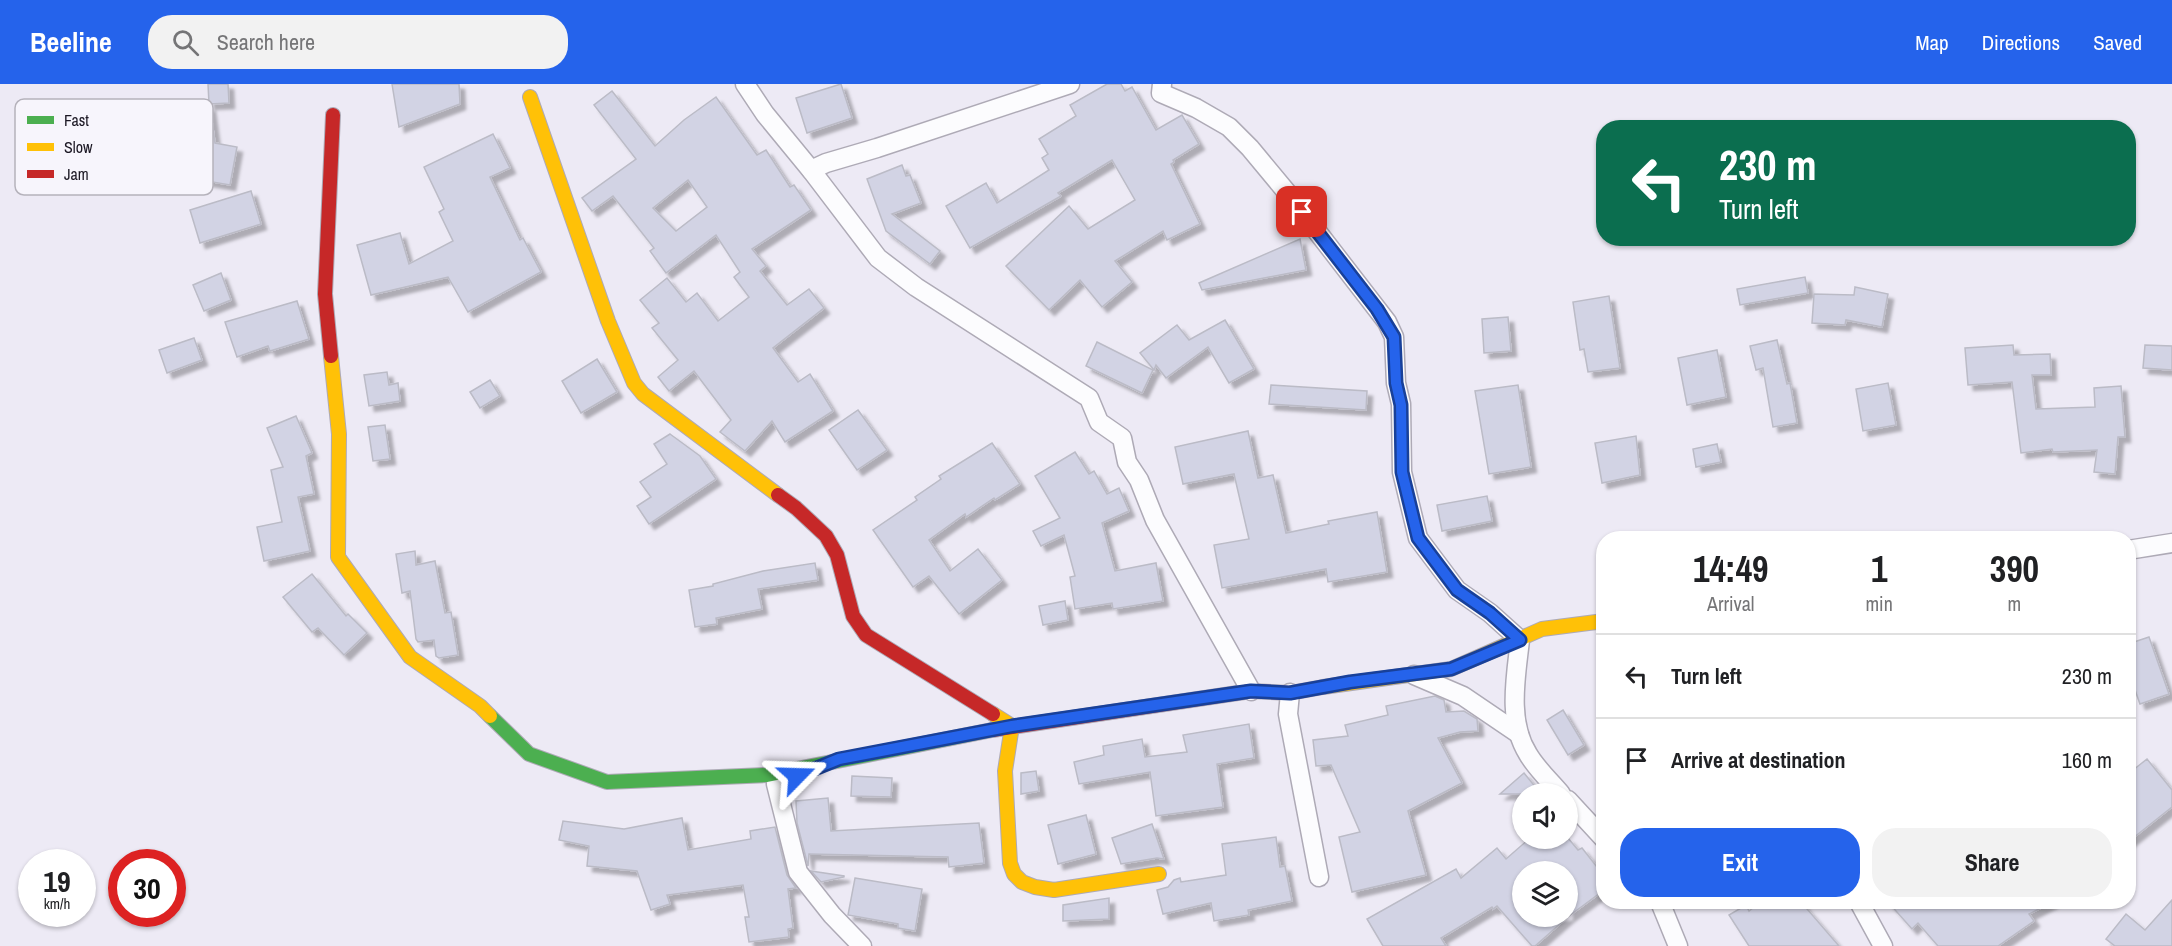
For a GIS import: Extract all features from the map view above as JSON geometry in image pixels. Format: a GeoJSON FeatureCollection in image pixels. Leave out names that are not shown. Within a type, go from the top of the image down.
{"type":"FeatureCollection","features":[{"type":"Feature","properties":{"kind":"street"},"geometry":{"type":"LineString","coordinates":[[745,84],[765,114],[812,170],[878,258],[952,311],[1089,398],[1099,422],[1122,438],[1127,462],[1139,480],[1155,520],[1251,691]]}},
{"type":"Feature","properties":{"kind":"street"},"geometry":{"type":"LineString","coordinates":[[812,170],[826,163],[1070,84]]}},
{"type":"Feature","properties":{"kind":"street"},"geometry":{"type":"LineString","coordinates":[[1162,84],[1161,93],[1196,108],[1229,127],[1250,148],[1387,322],[1394,337],[1396,383],[1401,405],[1402,472],[1418,538],[1457,590],[1490,613],[1520,640]]}},
{"type":"Feature","properties":{"kind":"street"},"geometry":{"type":"LineString","coordinates":[[530,97],[608,321],[634,383],[643,394],[796,508],[826,536],[837,555],[853,616],[866,635],[1012,726]]}},
{"type":"Feature","properties":{"kind":"street"},"geometry":{"type":"LineString","coordinates":[[333,115],[325,294],[339,434],[338,557],[410,657],[480,706],[529,754],[607,782],[767,775],[1012,726],[1251,691],[1290,693],[1350,682],[1451,669],[1542,629],[1596,622]]}},
{"type":"Feature","properties":{"kind":"street"},"geometry":{"type":"LineString","coordinates":[[2136,549],[2172,543]]}},
{"type":"Feature","properties":{"kind":"street"},"geometry":{"type":"LineString","coordinates":[[1520,640],[1514,699],[1519,734],[1527,754],[1552,783]]}},
{"type":"Feature","properties":{"kind":"street"},"geometry":{"type":"LineString","coordinates":[[1412,674],[1463,696],[1519,734]]}},
{"type":"Feature","properties":{"kind":"street"},"geometry":{"type":"LineString","coordinates":[[1290,693],[1288,714],[1318,877]]}},
{"type":"Feature","properties":{"kind":"street"},"geometry":{"type":"LineString","coordinates":[[1012,726],[1005,771],[1005,792],[1010,863],[1014,874],[1022,882],[1054,890],[1160,874]]}},
{"type":"Feature","properties":{"kind":"street"},"geometry":{"type":"LineString","coordinates":[[839,759],[776,784],[798,872],[821,902],[862,946]]}},
{"type":"Feature","properties":{"kind":"street"},"geometry":{"type":"LineString","coordinates":[[1578,811],[1596,830]]}},
{"type":"Feature","properties":{"kind":"street"},"geometry":{"type":"LineString","coordinates":[[1665,909],[1678,946]]}},
{"type":"Feature","properties":{"kind":"street"},"geometry":{"type":"LineString","coordinates":[[1864,909],[1883,946]]}},
{"type":"Feature","properties":{"kind":"building"},"geometry":{"type":"Polygon","coordinates":[[[208,84],[228,84],[229,103],[213,104],[213,99],[209,99],[208,84]]]}},
{"type":"Feature","properties":{"kind":"building"},"geometry":{"type":"Polygon","coordinates":[[[392,84],[459,84],[460,104],[399,127],[392,84]]]}},
{"type":"Feature","properties":{"kind":"building"},"geometry":{"type":"Polygon","coordinates":[[[841,84],[852,118],[807,133],[796,98],[841,84]]]}},
{"type":"Feature","properties":{"kind":"building"},"geometry":{"type":"Polygon","coordinates":[[[1107,84],[1121,84],[1125,91],[1132,87],[1156,130],[1182,115],[1199,144],[1173,160],[1171,164],[1200,224],[1167,240],[1163,231],[1115,261],[1132,282],[1102,307],[1080,280],[1049,310],[1006,266],[1069,206],[1088,229],[1135,200],[1112,160],[1058,193],[1061,196],[970,248],[946,206],[986,183],[997,203],[1049,170],[1042,158],[1048,154],[1039,139],[1076,116],[1070,105],[1107,84]]]}},
{"type":"Feature","properties":{"kind":"building"},"geometry":{"type":"Polygon","coordinates":[[[612,91],[655,146],[684,120],[716,97],[757,155],[766,150],[790,187],[794,185],[811,210],[752,249],[766,266],[760,271],[787,305],[809,289],[824,308],[773,348],[798,382],[810,374],[833,411],[785,442],[772,421],[745,451],[720,432],[731,420],[694,371],[669,391],[658,377],[678,360],[652,328],[659,323],[640,300],[667,278],[686,302],[697,293],[718,321],[749,297],[734,277],[740,272],[716,235],[666,273],[650,251],[654,248],[613,196],[592,211],[582,198],[636,159],[594,105],[612,91]],[[688,180],[653,208],[676,231],[707,207],[688,180]]]}},
{"type":"Feature","properties":{"kind":"building"},"geometry":{"type":"Polygon","coordinates":[[[213,128],[215,143],[237,147],[230,185],[213,182],[213,128]]]}},
{"type":"Feature","properties":{"kind":"building"},"geometry":{"type":"Polygon","coordinates":[[[493,134],[510,168],[490,177],[520,240],[523,238],[541,272],[468,312],[448,277],[371,295],[357,245],[400,233],[409,264],[453,241],[439,212],[444,209],[424,167],[493,134]]]}},
{"type":"Feature","properties":{"kind":"building"},"geometry":{"type":"Polygon","coordinates":[[[902,165],[906,176],[910,175],[921,203],[892,214],[940,251],[930,264],[886,231],[867,179],[902,165]]]}},
{"type":"Feature","properties":{"kind":"building"},"geometry":{"type":"Polygon","coordinates":[[[251,191],[261,224],[200,243],[190,210],[251,191]]]}},
{"type":"Feature","properties":{"kind":"building"},"geometry":{"type":"Polygon","coordinates":[[[1300,239],[1306,270],[1202,290],[1199,283],[1300,239]]]}},
{"type":"Feature","properties":{"kind":"building"},"geometry":{"type":"Polygon","coordinates":[[[221,273],[231,300],[204,311],[193,285],[221,273]]]}},
{"type":"Feature","properties":{"kind":"building"},"geometry":{"type":"Polygon","coordinates":[[[1805,277],[1808,293],[1740,305],[1737,289],[1805,277]]]}},
{"type":"Feature","properties":{"kind":"building"},"geometry":{"type":"Polygon","coordinates":[[[1855,287],[1888,294],[1882,327],[1846,320],[1845,325],[1812,323],[1814,294],[1854,295],[1855,287]]]}},
{"type":"Feature","properties":{"kind":"building"},"geometry":{"type":"Polygon","coordinates":[[[1609,296],[1620,368],[1588,372],[1584,349],[1580,350],[1573,302],[1609,296]]]}},
{"type":"Feature","properties":{"kind":"building"},"geometry":{"type":"Polygon","coordinates":[[[297,301],[309,339],[270,351],[268,346],[237,357],[225,322],[297,301]]]}},
{"type":"Feature","properties":{"kind":"building"},"geometry":{"type":"Polygon","coordinates":[[[1508,317],[1511,351],[1484,353],[1482,319],[1508,317]]]}},
{"type":"Feature","properties":{"kind":"building"},"geometry":{"type":"Polygon","coordinates":[[[1225,320],[1254,369],[1229,383],[1208,347],[1166,378],[1156,365],[1154,370],[1140,353],[1177,325],[1189,340],[1225,320]]]}},
{"type":"Feature","properties":{"kind":"building"},"geometry":{"type":"Polygon","coordinates":[[[194,338],[202,360],[167,373],[159,350],[194,338]]]}},
{"type":"Feature","properties":{"kind":"building"},"geometry":{"type":"Polygon","coordinates":[[[1777,340],[1787,384],[1790,383],[1797,423],[1773,427],[1763,368],[1756,370],[1750,346],[1777,340]]]}},
{"type":"Feature","properties":{"kind":"building"},"geometry":{"type":"Polygon","coordinates":[[[1097,342],[1153,370],[1142,393],[1086,366],[1097,342]]]}},
{"type":"Feature","properties":{"kind":"building"},"geometry":{"type":"Polygon","coordinates":[[[2013,345],[2014,355],[2050,354],[2051,375],[2032,375],[2036,409],[2095,407],[2094,388],[2121,386],[2125,437],[2118,437],[2115,474],[2094,472],[2097,450],[2053,452],[2052,449],[2021,453],[2012,382],[1968,385],[1965,348],[2013,345]]]}},
{"type":"Feature","properties":{"kind":"building"},"geometry":{"type":"Polygon","coordinates":[[[2145,345],[2172,346],[2172,370],[2143,368],[2145,345]]]}},
{"type":"Feature","properties":{"kind":"building"},"geometry":{"type":"Polygon","coordinates":[[[1717,350],[1726,397],[1687,405],[1678,358],[1717,350]]]}},
{"type":"Feature","properties":{"kind":"building"},"geometry":{"type":"Polygon","coordinates":[[[597,359],[617,392],[581,413],[562,381],[597,359]]]}},
{"type":"Feature","properties":{"kind":"building"},"geometry":{"type":"Polygon","coordinates":[[[387,372],[389,385],[398,383],[400,401],[369,406],[364,375],[387,372]]]}},
{"type":"Feature","properties":{"kind":"building"},"geometry":{"type":"Polygon","coordinates":[[[490,380],[500,396],[480,408],[470,392],[490,380]]]}},
{"type":"Feature","properties":{"kind":"building"},"geometry":{"type":"Polygon","coordinates":[[[1888,383],[1896,425],[1863,431],[1856,389],[1888,383]]]}},
{"type":"Feature","properties":{"kind":"building"},"geometry":{"type":"Polygon","coordinates":[[[1271,385],[1367,391],[1366,410],[1269,404],[1271,385]]]}},
{"type":"Feature","properties":{"kind":"building"},"geometry":{"type":"Polygon","coordinates":[[[1518,385],[1531,467],[1489,474],[1475,391],[1518,385]]]}},
{"type":"Feature","properties":{"kind":"building"},"geometry":{"type":"Polygon","coordinates":[[[858,410],[887,450],[857,470],[829,430],[858,410]]]}},
{"type":"Feature","properties":{"kind":"building"},"geometry":{"type":"Polygon","coordinates":[[[296,416],[312,453],[306,456],[314,494],[298,497],[310,551],[264,561],[257,527],[282,522],[271,470],[283,467],[267,428],[296,416]]]}},
{"type":"Feature","properties":{"kind":"building"},"geometry":{"type":"Polygon","coordinates":[[[385,425],[390,459],[373,461],[368,427],[385,425]]]}},
{"type":"Feature","properties":{"kind":"building"},"geometry":{"type":"Polygon","coordinates":[[[1248,431],[1258,478],[1273,475],[1286,533],[1329,524],[1328,521],[1377,512],[1387,572],[1328,582],[1326,569],[1222,588],[1214,545],[1249,539],[1234,474],[1183,484],[1175,447],[1248,431]]]}},
{"type":"Feature","properties":{"kind":"building"},"geometry":{"type":"Polygon","coordinates":[[[670,434],[700,456],[716,479],[649,524],[637,506],[651,497],[640,482],[667,464],[654,444],[670,434]]]}},
{"type":"Feature","properties":{"kind":"building"},"geometry":{"type":"Polygon","coordinates":[[[1636,436],[1640,475],[1602,483],[1595,443],[1636,436]]]}},
{"type":"Feature","properties":{"kind":"building"},"geometry":{"type":"Polygon","coordinates":[[[992,443],[1020,484],[966,517],[965,514],[929,540],[950,571],[978,549],[1002,580],[959,614],[929,576],[913,587],[873,530],[917,500],[915,497],[941,479],[939,476],[992,443]]]}},
{"type":"Feature","properties":{"kind":"building"},"geometry":{"type":"Polygon","coordinates":[[[1717,444],[1721,462],[1696,467],[1693,449],[1717,444]]]}},
{"type":"Feature","properties":{"kind":"building"},"geometry":{"type":"Polygon","coordinates":[[[1075,452],[1089,474],[1094,471],[1107,494],[1119,488],[1129,511],[1102,523],[1115,571],[1156,563],[1163,601],[1113,609],[1112,603],[1075,609],[1070,577],[1075,576],[1064,535],[1041,546],[1033,531],[1060,518],[1035,476],[1075,452]]]}},
{"type":"Feature","properties":{"kind":"building"},"geometry":{"type":"Polygon","coordinates":[[[1487,496],[1492,521],[1442,531],[1437,505],[1487,496]]]}},
{"type":"Feature","properties":{"kind":"building"},"geometry":{"type":"Polygon","coordinates":[[[415,551],[416,565],[435,561],[445,613],[451,612],[458,655],[439,658],[436,656],[434,640],[418,642],[416,639],[410,591],[402,593],[396,554],[415,551]]]}},
{"type":"Feature","properties":{"kind":"building"},"geometry":{"type":"Polygon","coordinates":[[[815,563],[818,580],[758,589],[762,609],[716,618],[717,624],[695,627],[689,590],[713,586],[713,584],[763,571],[815,563]]]}},
{"type":"Feature","properties":{"kind":"building"},"geometry":{"type":"Polygon","coordinates":[[[312,574],[346,616],[348,614],[367,633],[344,655],[318,628],[312,632],[283,597],[312,574]]]}},
{"type":"Feature","properties":{"kind":"building"},"geometry":{"type":"Polygon","coordinates":[[[1065,601],[1068,620],[1043,625],[1039,606],[1065,601]]]}},
{"type":"Feature","properties":{"kind":"building"},"geometry":{"type":"Polygon","coordinates":[[[2149,637],[2169,694],[2140,704],[2136,693],[2136,641],[2149,637]]]}},
{"type":"Feature","properties":{"kind":"building"},"geometry":{"type":"Polygon","coordinates":[[[1435,696],[1444,700],[1446,712],[1464,711],[1477,719],[1478,731],[1460,732],[1438,738],[1462,783],[1408,811],[1426,875],[1352,892],[1339,837],[1360,832],[1331,765],[1316,766],[1313,740],[1348,736],[1345,725],[1388,715],[1386,706],[1435,696]]]}},
{"type":"Feature","properties":{"kind":"building"},"geometry":{"type":"Polygon","coordinates":[[[1563,710],[1584,745],[1568,755],[1547,720],[1563,710]]]}},
{"type":"Feature","properties":{"kind":"building"},"geometry":{"type":"Polygon","coordinates":[[[1249,724],[1254,758],[1217,764],[1223,807],[1156,816],[1150,772],[1079,784],[1074,762],[1104,755],[1103,746],[1142,739],[1145,757],[1187,752],[1183,735],[1249,724]]]}},
{"type":"Feature","properties":{"kind":"building"},"geometry":{"type":"Polygon","coordinates":[[[2147,759],[2172,790],[2172,807],[2136,836],[2136,768],[2147,759]]]}},
{"type":"Feature","properties":{"kind":"building"},"geometry":{"type":"Polygon","coordinates":[[[1036,771],[1039,791],[1021,794],[1021,773],[1036,771]]]}},
{"type":"Feature","properties":{"kind":"building"},"geometry":{"type":"Polygon","coordinates":[[[1524,773],[1532,783],[1513,783],[1524,773]]]}},
{"type":"Feature","properties":{"kind":"building"},"geometry":{"type":"Polygon","coordinates":[[[852,776],[892,778],[891,797],[851,796],[852,776]]]}},
{"type":"Feature","properties":{"kind":"building"},"geometry":{"type":"Polygon","coordinates":[[[1512,784],[1512,794],[1500,794],[1512,784]]]}},
{"type":"Feature","properties":{"kind":"building"},"geometry":{"type":"Polygon","coordinates":[[[828,798],[831,831],[979,823],[984,863],[949,867],[948,857],[809,854],[808,866],[797,823],[796,801],[828,798]]]}},
{"type":"Feature","properties":{"kind":"building"},"geometry":{"type":"Polygon","coordinates":[[[1086,815],[1096,854],[1058,864],[1048,825],[1086,815]]]}},
{"type":"Feature","properties":{"kind":"building"},"geometry":{"type":"Polygon","coordinates":[[[682,818],[688,850],[751,839],[750,831],[775,827],[787,875],[796,888],[788,889],[793,928],[788,929],[789,937],[749,942],[745,917],[749,917],[743,885],[667,895],[670,904],[651,910],[637,871],[587,866],[589,846],[559,840],[563,821],[624,829],[682,818]]]}},
{"type":"Feature","properties":{"kind":"building"},"geometry":{"type":"Polygon","coordinates":[[[1152,824],[1164,859],[1157,858],[1121,864],[1112,838],[1152,824]]]}},
{"type":"Feature","properties":{"kind":"building"},"geometry":{"type":"Polygon","coordinates":[[[1276,837],[1280,867],[1285,866],[1292,901],[1248,910],[1249,915],[1214,921],[1211,903],[1163,914],[1157,890],[1168,887],[1174,880],[1180,878],[1181,882],[1226,875],[1222,844],[1276,837]]]}},
{"type":"Feature","properties":{"kind":"building"},"geometry":{"type":"Polygon","coordinates":[[[1497,848],[1506,859],[1517,849],[1578,850],[1582,848],[1596,866],[1596,896],[1578,909],[1578,861],[1512,861],[1512,923],[1497,906],[1441,938],[1446,946],[1383,946],[1367,919],[1456,869],[1461,878],[1497,848]]]}},
{"type":"Feature","properties":{"kind":"building"},"geometry":{"type":"Polygon","coordinates":[[[811,871],[844,876],[844,877],[821,882],[811,871]]]}},
{"type":"Feature","properties":{"kind":"building"},"geometry":{"type":"Polygon","coordinates":[[[855,878],[922,889],[915,931],[898,928],[898,924],[848,915],[855,878]]]}},
{"type":"Feature","properties":{"kind":"building"},"geometry":{"type":"Polygon","coordinates":[[[1109,898],[1109,919],[1063,921],[1063,905],[1109,898]]]}},
{"type":"Feature","properties":{"kind":"building"},"geometry":{"type":"Polygon","coordinates":[[[2172,900],[2172,946],[2115,946],[2106,939],[2126,914],[2145,930],[2172,900]]]}},
{"type":"Feature","properties":{"kind":"building"},"geometry":{"type":"Polygon","coordinates":[[[1739,909],[1749,911],[1751,909],[1807,909],[1839,946],[1749,946],[1729,915],[1739,909]]]}},
{"type":"Feature","properties":{"kind":"building"},"geometry":{"type":"Polygon","coordinates":[[[1894,909],[2039,909],[2029,914],[2034,921],[1998,946],[1938,946],[1918,923],[1912,929],[1894,909]]]}},
{"type":"Feature","properties":{"kind":"building"},"geometry":{"type":"Polygon","coordinates":[[[1515,927],[1557,927],[1535,946],[1532,946],[1515,927]]]}},
{"type":"Feature","properties":{"kind":"traffic: fast"},"geometry":{"type":"LineString","coordinates":[[490,716],[529,754],[607,782],[767,775],[992,730]]}},
{"type":"Feature","properties":{"kind":"traffic: slow"},"geometry":{"type":"LineString","coordinates":[[530,97],[608,321],[634,383],[643,394],[778,495]]}},
{"type":"Feature","properties":{"kind":"traffic: slow"},"geometry":{"type":"LineString","coordinates":[[331,356],[339,434],[338,557],[410,657],[480,706],[490,716]]}},
{"type":"Feature","properties":{"kind":"traffic: slow"},"geometry":{"type":"LineString","coordinates":[[1323,687],[1451,669],[1542,629],[1596,622]]}},
{"type":"Feature","properties":{"kind":"traffic: slow"},"geometry":{"type":"LineString","coordinates":[[993,714],[1012,726],[1005,771],[1010,863],[1014,874],[1022,882],[1054,890],[1159,874]]}},
{"type":"Feature","properties":{"kind":"traffic: jam"},"geometry":{"type":"LineString","coordinates":[[331,356],[325,294],[333,115]]}},
{"type":"Feature","properties":{"kind":"traffic: jam"},"geometry":{"type":"LineString","coordinates":[[778,495],[796,508],[826,536],[837,555],[853,616],[866,635],[993,714]]}},
{"type":"Feature","properties":{"kind":"traffic: jam"},"geometry":{"type":"LineString","coordinates":[[992,730],[1251,691],[1290,693],[1323,687]]}},
{"type":"Feature","properties":{"kind":"route"},"geometry":{"type":"LineString","coordinates":[[797,776],[839,759],[1012,726],[1251,691],[1290,693],[1350,682],[1451,669],[1520,640],[1490,613],[1457,590],[1418,538],[1402,472],[1401,405],[1396,383],[1394,337],[1387,322],[1302,212]]}}]}
